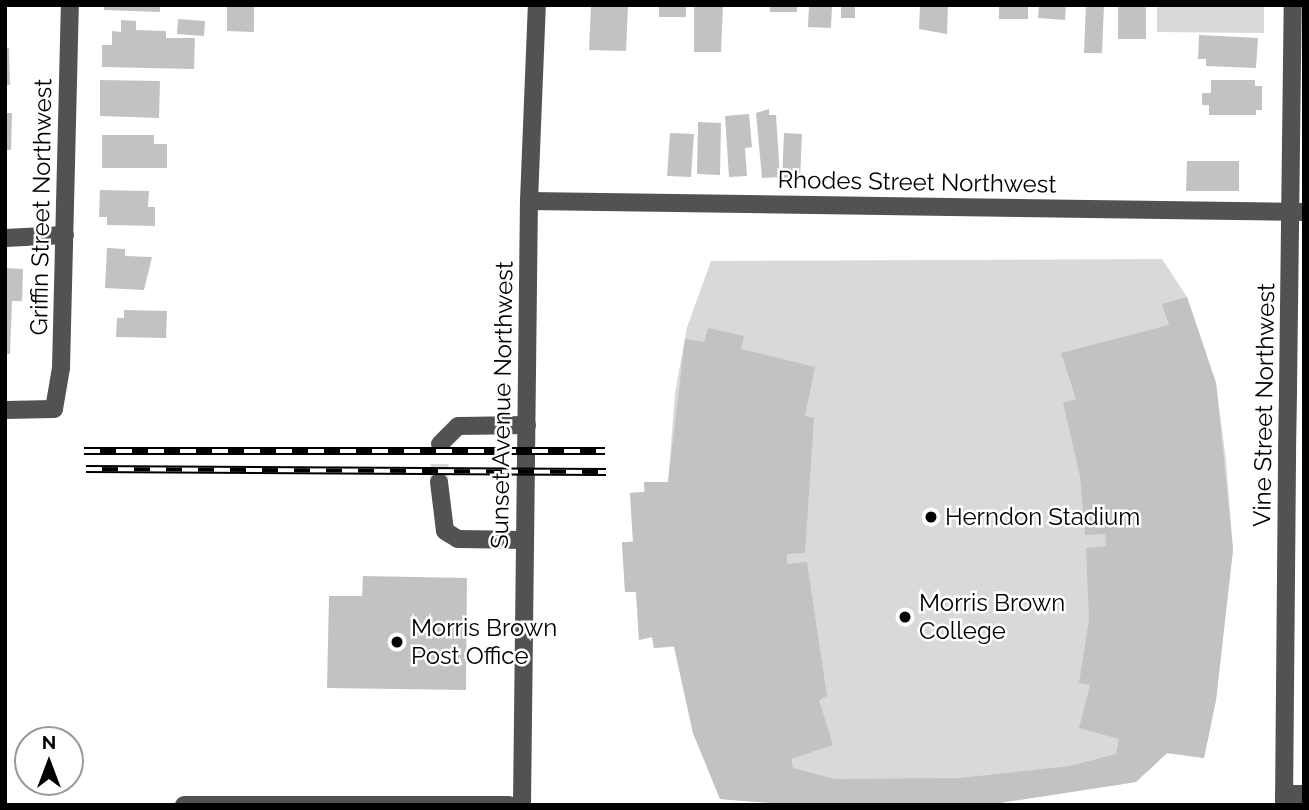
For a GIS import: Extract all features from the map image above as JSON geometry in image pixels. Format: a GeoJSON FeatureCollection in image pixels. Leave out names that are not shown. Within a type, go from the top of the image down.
{"type":"FeatureCollection","features":[{"type":"Feature","properties":{"kind":"street","name":"Griffin Street Northwest"},"geometry":{"type":"LineString","coordinates":[[5,410],[54,409],[61,368],[70,5]]}},
{"type":"Feature","properties":{"kind":"street","name":"Sunset Avenue Northwest"},"geometry":{"type":"LineString","coordinates":[[522,805],[529,201],[537,5]]}},
{"type":"Feature","properties":{"kind":"street","name":"Vine Street Northwest"},"geometry":{"type":"LineString","coordinates":[[1284,800],[1288,390],[1297,212],[1293,5]]}},
{"type":"Feature","properties":{"kind":"street","name":"Rhodes Street Northwest"},"geometry":{"type":"LineString","coordinates":[[529,201],[1297,212]]}},
{"type":"Feature","properties":{"kind":"street"},"geometry":{"type":"LineString","coordinates":[[5,238],[65,235]]}},
{"type":"Feature","properties":{"kind":"street"},"geometry":{"type":"LineString","coordinates":[[440,444],[458,426],[527,425]]}},
{"type":"Feature","properties":{"kind":"street"},"geometry":{"type":"LineString","coordinates":[[439,482],[445,531],[458,539],[525,540]]}},
{"type":"Feature","properties":{"kind":"street"},"geometry":{"type":"LineString","coordinates":[[1284,800],[1304,794]]}},
{"type":"Feature","properties":{"kind":"street"},"geometry":{"type":"LineString","coordinates":[[184,805],[509,805]]}},
{"type":"Feature","properties":{"kind":"shaded area"},"geometry":{"type":"Polygon","coordinates":[[[1157,5],[1264,5],[1264,33],[1157,32],[1157,5]]]}},
{"type":"Feature","properties":{"kind":"shaded area","name":"Herndon Stadium"},"geometry":{"type":"Polygon","coordinates":[[[1162,259],[1187,297],[1216,383],[1226,460],[1233,550],[1216,700],[1204,758],[1167,753],[1136,782],[999,803],[795,805],[720,799],[693,733],[674,647],[654,648],[652,637],[639,640],[636,592],[625,592],[622,543],[633,541],[630,493],[644,492],[644,482],[668,482],[675,393],[687,327],[711,261],[1162,259]]]}},
{"type":"Feature","properties":{"kind":"building"},"geometry":{"type":"Polygon","coordinates":[[[104,5],[160,5],[160,12],[104,10],[104,5]]]}},
{"type":"Feature","properties":{"kind":"building"},"geometry":{"type":"Polygon","coordinates":[[[227,5],[254,5],[254,32],[227,31],[227,5]]]}},
{"type":"Feature","properties":{"kind":"building"},"geometry":{"type":"Polygon","coordinates":[[[591,5],[628,5],[626,51],[589,50],[591,5]]]}},
{"type":"Feature","properties":{"kind":"building"},"geometry":{"type":"Polygon","coordinates":[[[659,5],[686,5],[686,17],[659,17],[659,5]]]}},
{"type":"Feature","properties":{"kind":"building"},"geometry":{"type":"Polygon","coordinates":[[[694,5],[723,5],[721,52],[694,52],[694,5]]]}},
{"type":"Feature","properties":{"kind":"building"},"geometry":{"type":"Polygon","coordinates":[[[770,5],[797,5],[797,12],[770,12],[770,5]]]}},
{"type":"Feature","properties":{"kind":"building"},"geometry":{"type":"Polygon","coordinates":[[[809,5],[832,5],[831,28],[808,27],[809,5]]]}},
{"type":"Feature","properties":{"kind":"building"},"geometry":{"type":"Polygon","coordinates":[[[841,5],[855,5],[855,18],[841,18],[841,5]]]}},
{"type":"Feature","properties":{"kind":"building"},"geometry":{"type":"Polygon","coordinates":[[[920,5],[948,5],[947,34],[919,29],[920,5]]]}},
{"type":"Feature","properties":{"kind":"building"},"geometry":{"type":"Polygon","coordinates":[[[999,5],[1028,5],[1028,19],[999,19],[999,5]]]}},
{"type":"Feature","properties":{"kind":"building"},"geometry":{"type":"Polygon","coordinates":[[[1039,5],[1066,5],[1065,20],[1038,18],[1039,5]]]}},
{"type":"Feature","properties":{"kind":"building"},"geometry":{"type":"Polygon","coordinates":[[[1086,5],[1104,5],[1102,53],[1084,53],[1086,5]]]}},
{"type":"Feature","properties":{"kind":"building"},"geometry":{"type":"Polygon","coordinates":[[[1118,5],[1146,5],[1146,39],[1118,39],[1118,5]]]}},
{"type":"Feature","properties":{"kind":"building"},"geometry":{"type":"Polygon","coordinates":[[[178,19],[205,21],[204,36],[177,34],[178,19]]]}},
{"type":"Feature","properties":{"kind":"building"},"geometry":{"type":"Polygon","coordinates":[[[121,20],[136,21],[136,30],[166,31],[166,38],[195,38],[194,69],[102,67],[102,45],[112,45],[112,31],[121,32],[121,20]]]}},
{"type":"Feature","properties":{"kind":"building"},"geometry":{"type":"Polygon","coordinates":[[[1199,35],[1258,38],[1256,68],[1206,66],[1206,59],[1198,59],[1199,35]]]}},
{"type":"Feature","properties":{"kind":"building"},"geometry":{"type":"Polygon","coordinates":[[[5,48],[9,48],[10,85],[5,85],[5,48]]]}},
{"type":"Feature","properties":{"kind":"building"},"geometry":{"type":"Polygon","coordinates":[[[100,80],[160,81],[159,118],[100,116],[100,80]]]}},
{"type":"Feature","properties":{"kind":"building"},"geometry":{"type":"Polygon","coordinates":[[[1211,80],[1255,80],[1255,86],[1262,86],[1262,110],[1256,110],[1256,115],[1209,115],[1209,105],[1202,105],[1202,93],[1211,93],[1211,80]]]}},
{"type":"Feature","properties":{"kind":"building"},"geometry":{"type":"Polygon","coordinates":[[[769,109],[769,115],[776,115],[780,177],[762,178],[756,113],[769,109]]]}},
{"type":"Feature","properties":{"kind":"building"},"geometry":{"type":"Polygon","coordinates":[[[5,113],[12,113],[11,150],[5,150],[5,113]]]}},
{"type":"Feature","properties":{"kind":"building"},"geometry":{"type":"Polygon","coordinates":[[[749,114],[752,147],[745,148],[747,176],[729,177],[725,116],[749,114]]]}},
{"type":"Feature","properties":{"kind":"building"},"geometry":{"type":"Polygon","coordinates":[[[698,122],[721,123],[720,175],[697,174],[698,122]]]}},
{"type":"Feature","properties":{"kind":"building"},"geometry":{"type":"Polygon","coordinates":[[[670,133],[694,134],[691,177],[667,176],[670,133]]]}},
{"type":"Feature","properties":{"kind":"building"},"geometry":{"type":"Polygon","coordinates":[[[784,133],[802,134],[800,180],[782,179],[784,133]]]}},
{"type":"Feature","properties":{"kind":"building"},"geometry":{"type":"Polygon","coordinates":[[[102,135],[154,135],[154,144],[167,144],[167,168],[102,168],[102,135]]]}},
{"type":"Feature","properties":{"kind":"building"},"geometry":{"type":"Polygon","coordinates":[[[1187,161],[1239,161],[1239,191],[1186,191],[1187,161]]]}},
{"type":"Feature","properties":{"kind":"building"},"geometry":{"type":"Polygon","coordinates":[[[100,190],[149,191],[148,207],[155,207],[155,226],[107,225],[107,217],[99,217],[100,190]]]}},
{"type":"Feature","properties":{"kind":"building"},"geometry":{"type":"Polygon","coordinates":[[[107,248],[125,249],[125,256],[152,257],[144,290],[105,288],[107,248]]]}},
{"type":"Feature","properties":{"kind":"building"},"geometry":{"type":"Polygon","coordinates":[[[5,268],[23,269],[22,301],[12,301],[10,354],[5,354],[5,268]]]}},
{"type":"Feature","properties":{"kind":"building"},"geometry":{"type":"Polygon","coordinates":[[[1187,297],[1216,383],[1233,549],[1216,700],[1204,758],[1167,753],[1136,782],[999,803],[795,805],[720,799],[693,733],[674,646],[654,648],[652,637],[639,640],[636,592],[625,592],[622,542],[633,542],[630,493],[645,492],[644,482],[668,482],[685,339],[704,342],[708,328],[744,336],[741,349],[815,367],[805,416],[814,418],[805,553],[787,554],[787,564],[807,562],[827,696],[819,700],[833,745],[791,759],[793,768],[835,779],[960,778],[1070,766],[1116,754],[1119,739],[1079,728],[1090,685],[1079,683],[1089,620],[1086,548],[1106,546],[1105,534],[1085,535],[1080,476],[1063,403],[1076,399],[1061,353],[1169,325],[1162,304],[1187,297]]]}},
{"type":"Feature","properties":{"kind":"building"},"geometry":{"type":"Polygon","coordinates":[[[124,310],[167,311],[166,338],[116,337],[117,318],[124,318],[124,310]]]}},
{"type":"Feature","properties":{"kind":"building","name":"Morris Brown Post Office"},"geometry":{"type":"Polygon","coordinates":[[[363,576],[467,578],[466,690],[327,688],[329,596],[362,596],[363,576]]]}},
{"type":"Feature","properties":{"kind":"tunnel"},"geometry":{"type":"LineString","coordinates":[[439,482],[440,444]]}},
{"type":"Feature","properties":{"kind":"railway"},"geometry":{"type":"LineString","coordinates":[[84,451],[605,451]]}},
{"type":"Feature","properties":{"kind":"railway"},"geometry":{"type":"LineString","coordinates":[[86,469],[606,472]]}},
{"type":"Feature","properties":{"kind":"place","name":"Herndon Stadium"},"geometry":{"type":"Point","coordinates":[931,517]}},
{"type":"Feature","properties":{"kind":"place","name":"Morris Brown College"},"geometry":{"type":"Point","coordinates":[905,617]}},
{"type":"Feature","properties":{"kind":"place","name":"Morris Brown Post Office"},"geometry":{"type":"Point","coordinates":[397,642]}}]}
